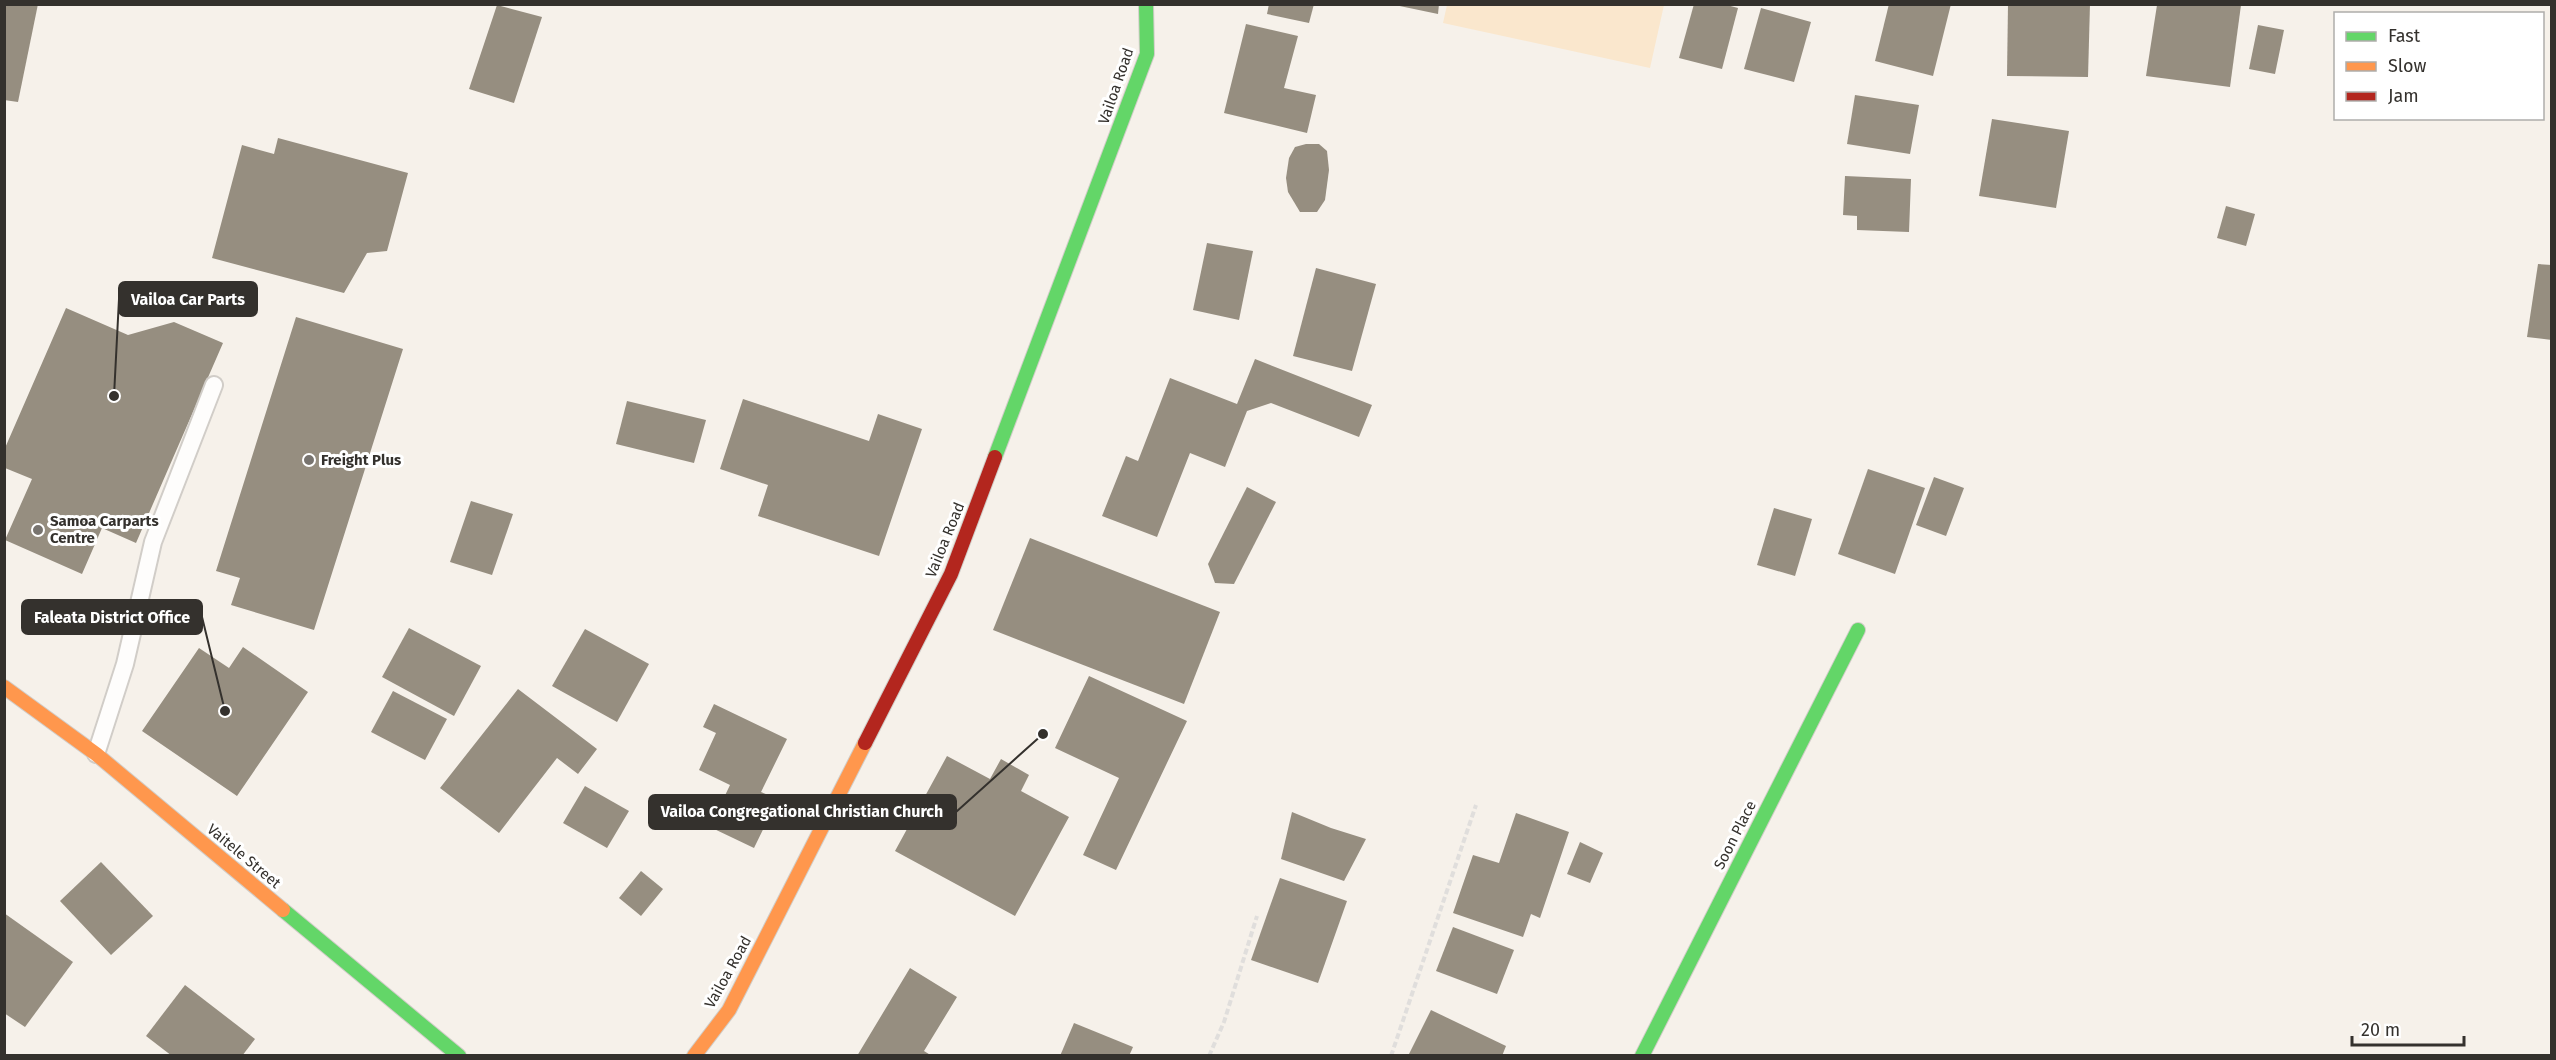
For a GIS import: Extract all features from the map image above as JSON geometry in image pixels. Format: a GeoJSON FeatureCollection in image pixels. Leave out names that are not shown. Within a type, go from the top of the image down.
{"type":"FeatureCollection","features":[{"type":"Feature","properties":{"kind":"main road","name":"Vailoa Road"},"geometry":{"type":"LineString","coordinates":[[694,1056],[729,1011],[951,574],[1147,54],[1146,4]]}},
{"type":"Feature","properties":{"kind":"main road","name":"Soon Place"},"geometry":{"type":"LineString","coordinates":[[1642,1056],[1858,630]]}},
{"type":"Feature","properties":{"kind":"main road","name":"Vaitele Street"},"geometry":{"type":"LineString","coordinates":[[4,687],[40,710],[96,754],[459,1056]]}},
{"type":"Feature","properties":{"kind":"lane"},"geometry":{"type":"LineString","coordinates":[[96,754],[125,664],[153,542],[214,385]]}},
{"type":"Feature","properties":{"kind":"path"},"geometry":{"type":"LineString","coordinates":[[1391,1056],[1476,805]]}},
{"type":"Feature","properties":{"kind":"path"},"geometry":{"type":"LineString","coordinates":[[1209,1056],[1224,1022],[1257,916]]}},
{"type":"Feature","properties":{"kind":"shaded area"},"geometry":{"type":"Polygon","coordinates":[[[1447,4],[1664,5],[1650,68],[1443,23],[1447,4]]]}},
{"type":"Feature","properties":{"kind":"building"},"geometry":{"type":"Polygon","coordinates":[[[4,4],[38,4],[18,102],[4,100],[4,4]]]}},
{"type":"Feature","properties":{"kind":"building"},"geometry":{"type":"Polygon","coordinates":[[[1269,4],[1314,4],[1309,23],[1267,14],[1269,4]]]}},
{"type":"Feature","properties":{"kind":"building"},"geometry":{"type":"Polygon","coordinates":[[[1390,4],[1439,4],[1438,14],[1390,4]]]}},
{"type":"Feature","properties":{"kind":"building"},"geometry":{"type":"Polygon","coordinates":[[[1694,4],[1723,4],[1738,8],[1722,69],[1679,58],[1694,4]]]}},
{"type":"Feature","properties":{"kind":"building"},"geometry":{"type":"Polygon","coordinates":[[[1889,4],[1951,4],[1933,76],[1875,61],[1889,4]]]}},
{"type":"Feature","properties":{"kind":"building"},"geometry":{"type":"Polygon","coordinates":[[[2008,4],[2090,4],[2088,77],[2007,76],[2008,4]]]}},
{"type":"Feature","properties":{"kind":"building"},"geometry":{"type":"Polygon","coordinates":[[[497,5],[542,17],[514,103],[469,89],[497,5]]]}},
{"type":"Feature","properties":{"kind":"building"},"geometry":{"type":"Polygon","coordinates":[[[2157,5],[2241,5],[2230,87],[2146,76],[2157,5]]]}},
{"type":"Feature","properties":{"kind":"building"},"geometry":{"type":"Polygon","coordinates":[[[1761,8],[1811,22],[1794,82],[1744,69],[1761,8]]]}},
{"type":"Feature","properties":{"kind":"building"},"geometry":{"type":"Polygon","coordinates":[[[1246,24],[1298,36],[1284,88],[1316,95],[1307,133],[1224,113],[1246,24]]]}},
{"type":"Feature","properties":{"kind":"building"},"geometry":{"type":"Polygon","coordinates":[[[2258,25],[2284,30],[2275,74],[2249,69],[2258,25]]]}},
{"type":"Feature","properties":{"kind":"building"},"geometry":{"type":"Polygon","coordinates":[[[1855,95],[1919,105],[1910,154],[1847,144],[1855,95]]]}},
{"type":"Feature","properties":{"kind":"building"},"geometry":{"type":"Polygon","coordinates":[[[1992,119],[2069,131],[2056,208],[1979,196],[1992,119]]]}},
{"type":"Feature","properties":{"kind":"building"},"geometry":{"type":"Polygon","coordinates":[[[278,138],[408,173],[387,251],[367,253],[344,293],[212,258],[242,145],[274,154],[278,138]]]}},
{"type":"Feature","properties":{"kind":"building"},"geometry":{"type":"Polygon","coordinates":[[[1319,144],[1327,151],[1329,170],[1325,200],[1317,212],[1300,212],[1288,192],[1286,178],[1289,158],[1295,147],[1319,144]]]}},
{"type":"Feature","properties":{"kind":"building"},"geometry":{"type":"Polygon","coordinates":[[[1845,176],[1911,179],[1909,232],[1857,230],[1857,216],[1843,215],[1845,176]]]}},
{"type":"Feature","properties":{"kind":"building"},"geometry":{"type":"Polygon","coordinates":[[[2226,206],[2255,214],[2246,246],[2217,238],[2226,206]]]}},
{"type":"Feature","properties":{"kind":"building"},"geometry":{"type":"Polygon","coordinates":[[[1207,243],[1253,251],[1239,320],[1193,310],[1207,243]]]}},
{"type":"Feature","properties":{"kind":"building"},"geometry":{"type":"Polygon","coordinates":[[[2538,264],[2552,265],[2552,340],[2527,337],[2538,264]]]}},
{"type":"Feature","properties":{"kind":"building"},"geometry":{"type":"Polygon","coordinates":[[[1316,268],[1376,284],[1352,371],[1293,356],[1316,268]]]}},
{"type":"Feature","properties":{"kind":"building"},"geometry":{"type":"Polygon","coordinates":[[[66,308],[128,335],[174,322],[223,343],[136,543],[102,528],[82,574],[5,540],[32,479],[5,468],[5,448],[66,308]]]}},
{"type":"Feature","properties":{"kind":"building","name":"Freight Plus"},"geometry":{"type":"Polygon","coordinates":[[[296,317],[403,349],[314,630],[231,605],[240,578],[216,571],[296,317]]]}},
{"type":"Feature","properties":{"kind":"building"},"geometry":{"type":"Polygon","coordinates":[[[1255,359],[1372,405],[1359,437],[1271,403],[1247,411],[1225,467],[1190,453],[1157,537],[1102,516],[1126,456],[1138,461],[1170,378],[1237,404],[1255,359]]]}},
{"type":"Feature","properties":{"kind":"building"},"geometry":{"type":"Polygon","coordinates":[[[743,399],[869,441],[878,414],[922,429],[879,556],[758,516],[768,485],[720,469],[743,399]]]}},
{"type":"Feature","properties":{"kind":"building"},"geometry":{"type":"Polygon","coordinates":[[[627,401],[706,420],[694,463],[616,444],[627,401]]]}},
{"type":"Feature","properties":{"kind":"building"},"geometry":{"type":"Polygon","coordinates":[[[1868,469],[1925,488],[1895,574],[1838,554],[1868,469]]]}},
{"type":"Feature","properties":{"kind":"building"},"geometry":{"type":"Polygon","coordinates":[[[1934,477],[1964,488],[1946,536],[1916,525],[1934,477]]]}},
{"type":"Feature","properties":{"kind":"building"},"geometry":{"type":"Polygon","coordinates":[[[1247,487],[1276,502],[1234,584],[1215,583],[1208,564],[1247,487]]]}},
{"type":"Feature","properties":{"kind":"building"},"geometry":{"type":"Polygon","coordinates":[[[471,501],[513,514],[492,575],[450,562],[471,501]]]}},
{"type":"Feature","properties":{"kind":"building"},"geometry":{"type":"Polygon","coordinates":[[[1774,508],[1812,519],[1795,576],[1757,565],[1774,508]]]}},
{"type":"Feature","properties":{"kind":"building"},"geometry":{"type":"Polygon","coordinates":[[[1030,538],[1220,612],[1184,704],[993,630],[1030,538]]]}},
{"type":"Feature","properties":{"kind":"building"},"geometry":{"type":"Polygon","coordinates":[[[409,628],[481,666],[454,716],[382,677],[409,628]]]}},
{"type":"Feature","properties":{"kind":"building"},"geometry":{"type":"Polygon","coordinates":[[[585,629],[649,664],[617,722],[552,686],[585,629]]]}},
{"type":"Feature","properties":{"kind":"building"},"geometry":{"type":"Polygon","coordinates":[[[243,647],[308,692],[237,796],[142,731],[199,648],[229,668],[243,647]]]}},
{"type":"Feature","properties":{"kind":"building"},"geometry":{"type":"Polygon","coordinates":[[[1089,676],[1187,721],[1116,870],[1083,855],[1119,778],[1055,748],[1089,676]]]}},
{"type":"Feature","properties":{"kind":"building"},"geometry":{"type":"Polygon","coordinates":[[[518,689],[597,749],[578,774],[557,758],[499,833],[440,788],[518,689]]]}},
{"type":"Feature","properties":{"kind":"building"},"geometry":{"type":"Polygon","coordinates":[[[393,691],[447,719],[425,760],[371,732],[393,691]]]}},
{"type":"Feature","properties":{"kind":"building"},"geometry":{"type":"Polygon","coordinates":[[[714,704],[787,739],[761,792],[778,799],[754,848],[710,827],[730,785],[699,770],[716,733],[703,727],[714,704]]]}},
{"type":"Feature","properties":{"kind":"building"},"geometry":{"type":"Polygon","coordinates":[[[947,756],[990,779],[1001,759],[1029,775],[1021,791],[1069,817],[1015,916],[895,851],[947,756]]]}},
{"type":"Feature","properties":{"kind":"building"},"geometry":{"type":"Polygon","coordinates":[[[585,786],[629,811],[607,848],[563,823],[585,786]]]}},
{"type":"Feature","properties":{"kind":"building"},"geometry":{"type":"Polygon","coordinates":[[[1292,812],[1366,839],[1344,881],[1281,859],[1292,812]]]}},
{"type":"Feature","properties":{"kind":"building"},"geometry":{"type":"Polygon","coordinates":[[[1516,813],[1569,832],[1540,918],[1531,914],[1523,937],[1453,913],[1473,855],[1499,863],[1516,813]]]}},
{"type":"Feature","properties":{"kind":"building"},"geometry":{"type":"Polygon","coordinates":[[[1580,842],[1603,853],[1590,883],[1567,874],[1580,842]]]}},
{"type":"Feature","properties":{"kind":"building"},"geometry":{"type":"Polygon","coordinates":[[[101,862],[153,916],[111,955],[60,901],[101,862]]]}},
{"type":"Feature","properties":{"kind":"building"},"geometry":{"type":"Polygon","coordinates":[[[641,871],[663,889],[641,916],[619,898],[641,871]]]}},
{"type":"Feature","properties":{"kind":"building"},"geometry":{"type":"Polygon","coordinates":[[[1280,878],[1347,901],[1318,983],[1251,960],[1280,878]]]}},
{"type":"Feature","properties":{"kind":"building"},"geometry":{"type":"Polygon","coordinates":[[[4,913],[73,962],[25,1027],[4,1013],[4,913]]]}},
{"type":"Feature","properties":{"kind":"building"},"geometry":{"type":"Polygon","coordinates":[[[1453,927],[1514,950],[1497,994],[1436,971],[1453,927]]]}},
{"type":"Feature","properties":{"kind":"building"},"geometry":{"type":"Polygon","coordinates":[[[910,968],[957,997],[924,1051],[932,1056],[857,1056],[910,968]]]}},
{"type":"Feature","properties":{"kind":"building"},"geometry":{"type":"Polygon","coordinates":[[[185,985],[255,1039],[242,1056],[172,1056],[146,1036],[185,985]]]}},
{"type":"Feature","properties":{"kind":"building"},"geometry":{"type":"Polygon","coordinates":[[[1431,1010],[1506,1046],[1502,1056],[1408,1056],[1431,1010]]]}},
{"type":"Feature","properties":{"kind":"building"},"geometry":{"type":"Polygon","coordinates":[[[1074,1023],[1133,1047],[1129,1056],[1060,1056],[1074,1023]]]}},
{"type":"Feature","properties":{"kind":"traffic: fast"},"geometry":{"type":"LineString","coordinates":[[995,457],[1147,54],[1146,4]]}},
{"type":"Feature","properties":{"kind":"traffic: fast"},"geometry":{"type":"LineString","coordinates":[[1642,1056],[1858,630]]}},
{"type":"Feature","properties":{"kind":"traffic: fast"},"geometry":{"type":"LineString","coordinates":[[283,910],[459,1056]]}},
{"type":"Feature","properties":{"kind":"traffic: slow"},"geometry":{"type":"LineString","coordinates":[[4,687],[96,754],[283,910]]}},
{"type":"Feature","properties":{"kind":"traffic: slow"},"geometry":{"type":"LineString","coordinates":[[694,1056],[729,1010],[865,743]]}},
{"type":"Feature","properties":{"kind":"traffic: jam"},"geometry":{"type":"LineString","coordinates":[[865,743],[951,574],[995,457]]}},
{"type":"Feature","properties":{"kind":"place","name":"Vailoa Car Parts"},"geometry":{"type":"Point","coordinates":[114,396]}},
{"type":"Feature","properties":{"kind":"place","name":"Freight Plus"},"geometry":{"type":"Point","coordinates":[309,460]}},
{"type":"Feature","properties":{"kind":"place","name":"Samoa Carparts Centre"},"geometry":{"type":"Point","coordinates":[38,530]}},
{"type":"Feature","properties":{"kind":"place","name":"Faleata District Office"},"geometry":{"type":"Point","coordinates":[225,711]}},
{"type":"Feature","properties":{"kind":"place","name":"Vailoa Congregational Christian Church"},"geometry":{"type":"Point","coordinates":[1043,734]}}]}
